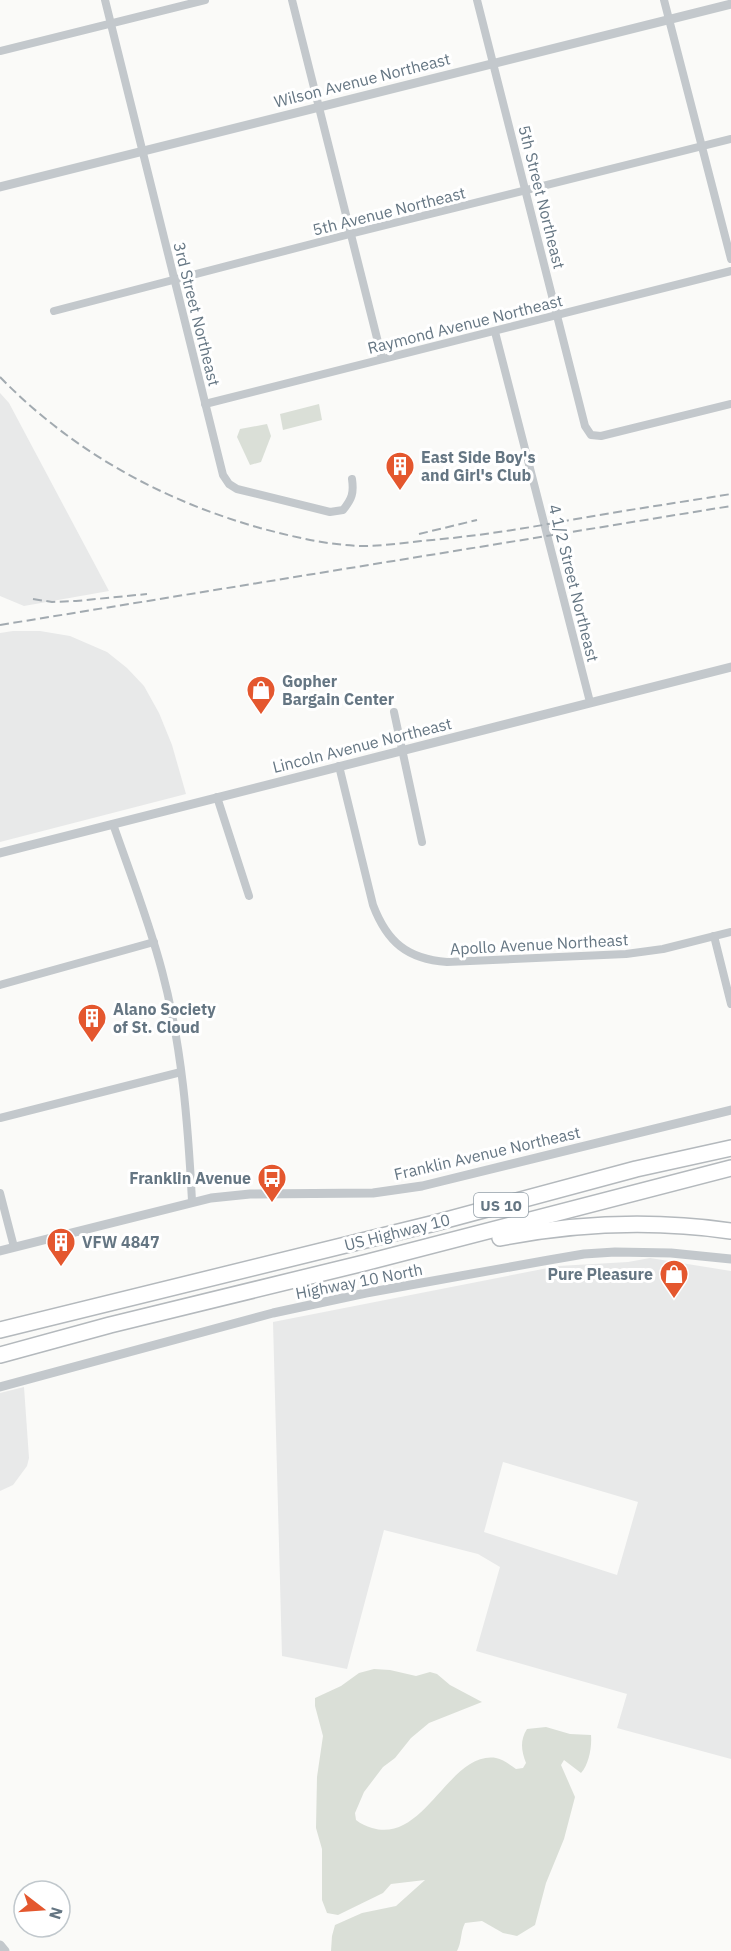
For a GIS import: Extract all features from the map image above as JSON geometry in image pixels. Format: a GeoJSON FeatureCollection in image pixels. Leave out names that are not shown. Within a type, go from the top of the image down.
{"type":"FeatureCollection","features":[{"type":"Feature","properties":{"kind":"highway","name":"US Highway 10"},"geometry":{"type":"LineString","coordinates":[[0,1330],[272,1264],[731,1147]]}},
{"type":"Feature","properties":{"kind":"highway","name":"US 10"},"geometry":{"type":"LineString","coordinates":[[0,1355],[110,1324],[364,1263],[731,1168]]}},
{"type":"Feature","properties":{"kind":"highway"},"geometry":{"type":"LineString","coordinates":[[364,1263],[516,1234],[562,1228],[650,1224],[689,1225],[731,1231]]}},
{"type":"Feature","properties":{"kind":"street","name":"3rd Street Northeast"},"geometry":{"type":"LineString","coordinates":[[105,0],[223,475],[229,484],[237,489],[330,512],[343,510],[350,502],[354,492],[352,479]]}},
{"type":"Feature","properties":{"kind":"street"},"geometry":{"type":"LineString","coordinates":[[0,51],[205,0]]}},
{"type":"Feature","properties":{"kind":"street"},"geometry":{"type":"LineString","coordinates":[[292,0],[382,358]]}},
{"type":"Feature","properties":{"kind":"street","name":"5th Street Northeast"},"geometry":{"type":"LineString","coordinates":[[477,0],[585,426],[591,435],[601,436],[731,404]]}},
{"type":"Feature","properties":{"kind":"street"},"geometry":{"type":"LineString","coordinates":[[664,0],[731,259]]}},
{"type":"Feature","properties":{"kind":"street","name":"Wilson Avenue Northeast"},"geometry":{"type":"LineString","coordinates":[[0,187],[731,4]]}},
{"type":"Feature","properties":{"kind":"street","name":"5th Avenue Northeast"},"geometry":{"type":"LineString","coordinates":[[54,311],[731,139]]}},
{"type":"Feature","properties":{"kind":"street","name":"Raymond Avenue Northeast"},"geometry":{"type":"LineString","coordinates":[[205,404],[731,271]]}},
{"type":"Feature","properties":{"kind":"street","name":"4 1/2 Street Northeast"},"geometry":{"type":"LineString","coordinates":[[495,332],[590,702]]}},
{"type":"Feature","properties":{"kind":"street","name":"Lincoln Avenue Northeast"},"geometry":{"type":"LineString","coordinates":[[0,853],[731,667]]}},
{"type":"Feature","properties":{"kind":"street"},"geometry":{"type":"LineString","coordinates":[[394,712],[422,842]]}},
{"type":"Feature","properties":{"kind":"street","name":"Apollo Avenue Northeast"},"geometry":{"type":"LineString","coordinates":[[339,766],[373,905],[389,937],[411,953],[435,961],[447,962],[626,954],[663,949],[731,932]]}},
{"type":"Feature","properties":{"kind":"street"},"geometry":{"type":"LineString","coordinates":[[217,797],[249,896]]}},
{"type":"Feature","properties":{"kind":"street"},"geometry":{"type":"LineString","coordinates":[[113,824],[154,942],[170,1007],[189,1138],[192,1201]]}},
{"type":"Feature","properties":{"kind":"street"},"geometry":{"type":"LineString","coordinates":[[714,936],[731,1004]]}},
{"type":"Feature","properties":{"kind":"street"},"geometry":{"type":"LineString","coordinates":[[0,985],[154,942]]}},
{"type":"Feature","properties":{"kind":"street"},"geometry":{"type":"LineString","coordinates":[[0,1118],[181,1072]]}},
{"type":"Feature","properties":{"kind":"street","name":"Franklin Avenue Northeast"},"geometry":{"type":"LineString","coordinates":[[0,1251],[192,1201],[231,1195],[373,1193],[422,1186],[731,1110]]}},
{"type":"Feature","properties":{"kind":"street"},"geometry":{"type":"LineString","coordinates":[[0,1193],[14,1247]]}},
{"type":"Feature","properties":{"kind":"street","name":"Highway 10 North"},"geometry":{"type":"LineString","coordinates":[[0,1387],[273,1314],[366,1293],[549,1260],[615,1252],[671,1253],[731,1259]]}},
{"type":"Feature","properties":{"kind":"street"},"geometry":{"type":"LineString","coordinates":[[0,1945],[4,1951]]}},
{"type":"Feature","properties":{"kind":"shaded area"},"geometry":{"type":"Polygon","coordinates":[[[0,393],[9,403],[109,591],[24,606],[0,596],[0,393]]]}},
{"type":"Feature","properties":{"kind":"shaded area"},"geometry":{"type":"Polygon","coordinates":[[[319,404],[322,420],[283,430],[280,414],[319,404]]]}},
{"type":"Feature","properties":{"kind":"shaded area"},"geometry":{"type":"Polygon","coordinates":[[[267,424],[271,436],[261,462],[250,465],[237,437],[240,429],[267,424]]]}},
{"type":"Feature","properties":{"kind":"shaded area"},"geometry":{"type":"Polygon","coordinates":[[[40,631],[70,636],[107,652],[127,668],[144,686],[159,713],[172,745],[186,794],[0,842],[0,633],[40,631]]]}},
{"type":"Feature","properties":{"kind":"shaded area"},"geometry":{"type":"Polygon","coordinates":[[[650,1258],[731,1271],[731,1759],[617,1728],[627,1694],[476,1651],[500,1567],[478,1554],[384,1530],[347,1669],[282,1656],[273,1322],[558,1266],[628,1262],[650,1258]],[[503,1462],[484,1532],[617,1575],[638,1502],[503,1462]]]}},
{"type":"Feature","properties":{"kind":"shaded area"},"geometry":{"type":"Polygon","coordinates":[[[24,1387],[29,1458],[27,1466],[13,1485],[0,1491],[0,1393],[24,1387]]]}},
{"type":"Feature","properties":{"kind":"shaded area"},"geometry":{"type":"Polygon","coordinates":[[[374,1669],[416,1676],[430,1672],[437,1674],[450,1685],[482,1702],[429,1723],[383,1767],[364,1792],[355,1813],[356,1820],[372,1828],[391,1829],[407,1823],[464,1768],[479,1760],[496,1758],[516,1769],[523,1768],[526,1763],[522,1741],[527,1729],[546,1727],[570,1734],[591,1735],[589,1755],[581,1773],[564,1760],[561,1765],[575,1797],[564,1839],[546,1883],[535,1925],[517,1936],[503,1933],[482,1921],[465,1923],[457,1951],[331,1951],[335,1925],[362,1913],[396,1906],[425,1880],[391,1884],[383,1893],[338,1915],[327,1913],[322,1900],[322,1849],[316,1828],[317,1777],[323,1736],[315,1698],[341,1686],[359,1673],[374,1669]]]}},
{"type":"Feature","properties":{"kind":"railway"},"geometry":{"type":"LineString","coordinates":[[0,377],[57,428],[120,470],[153,487],[223,517],[323,542],[369,546],[457,537],[731,494]]}},
{"type":"Feature","properties":{"kind":"railway"},"geometry":{"type":"LineString","coordinates":[[0,625],[731,506]]}},
{"type":"Feature","properties":{"kind":"railway"},"geometry":{"type":"LineString","coordinates":[[419,534],[477,520]]}},
{"type":"Feature","properties":{"kind":"railway"},"geometry":{"type":"LineString","coordinates":[[33,599],[52,602],[76,601],[147,594]]}},
{"type":"Feature","properties":{"kind":"place","name":"East Side Boy's and Girl's Club"},"geometry":{"type":"Point","coordinates":[400,492]}},
{"type":"Feature","properties":{"kind":"place","name":"Gopher Bargain Center"},"geometry":{"type":"Point","coordinates":[261,716]}},
{"type":"Feature","properties":{"kind":"place","name":"Alano Society of St. Cloud"},"geometry":{"type":"Point","coordinates":[92,1044]}},
{"type":"Feature","properties":{"kind":"place","name":"Franklin Avenue"},"geometry":{"type":"Point","coordinates":[272,1204]}},
{"type":"Feature","properties":{"kind":"place","name":"VFW 4847"},"geometry":{"type":"Point","coordinates":[61,1268]}},
{"type":"Feature","properties":{"kind":"place","name":"Pure Pleasure"},"geometry":{"type":"Point","coordinates":[674,1300]}}]}
